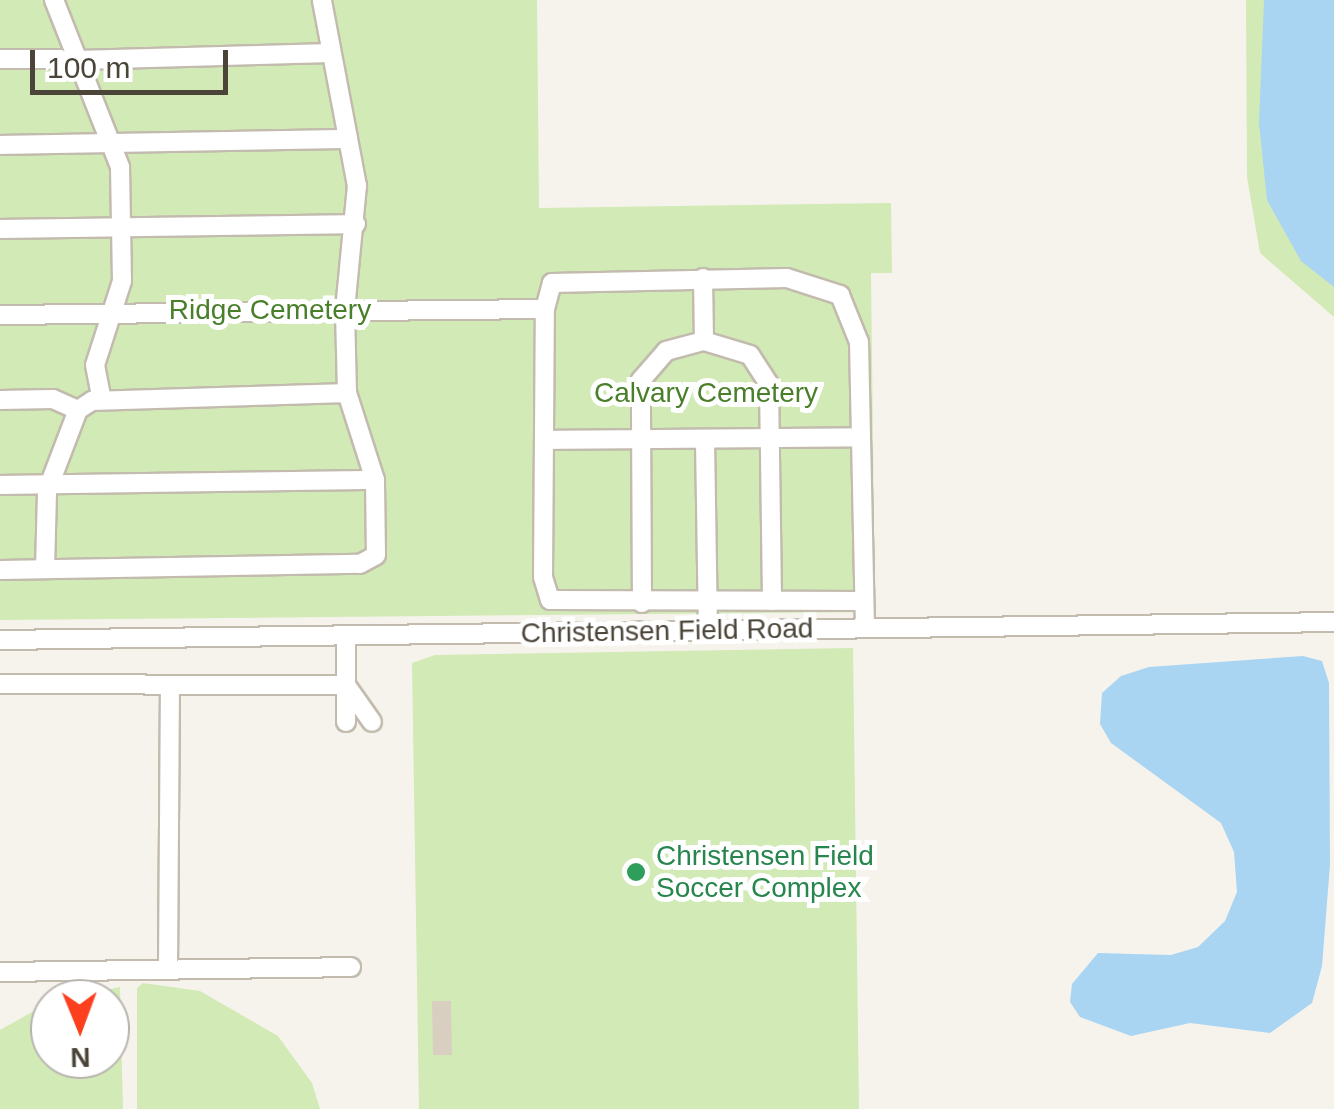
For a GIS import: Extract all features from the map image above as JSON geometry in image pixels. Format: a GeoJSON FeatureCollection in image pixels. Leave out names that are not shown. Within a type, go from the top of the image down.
{"type":"FeatureCollection","features":[{"type":"Feature","properties":{"kind":"street"},"geometry":{"type":"LineString","coordinates":[[54,0],[120,167],[116,227],[119,308],[94,365],[101,396]]}},
{"type":"Feature","properties":{"kind":"street"},"geometry":{"type":"LineString","coordinates":[[0,570],[368,563],[378,541],[374,480],[347,392],[345,310],[356,224],[348,139],[322,0]]}},
{"type":"Feature","properties":{"kind":"street"},"geometry":{"type":"LineString","coordinates":[[0,59],[60,59],[80,67],[332,53]]}},
{"type":"Feature","properties":{"kind":"street"},"geometry":{"type":"LineString","coordinates":[[0,144],[348,139]]}},
{"type":"Feature","properties":{"kind":"street"},"geometry":{"type":"LineString","coordinates":[[92,228],[117,202]]}},
{"type":"Feature","properties":{"kind":"street"},"geometry":{"type":"LineString","coordinates":[[0,230],[356,224]]}},
{"type":"Feature","properties":{"kind":"street"},"geometry":{"type":"LineString","coordinates":[[92,228],[118,249]]}},
{"type":"Feature","properties":{"kind":"street"},"geometry":{"type":"LineString","coordinates":[[703,278],[704,341]]}},
{"type":"Feature","properties":{"kind":"street"},"geometry":{"type":"LineString","coordinates":[[864,600],[562,604],[546,595],[544,440],[548,287],[556,280],[799,279],[840,294],[858,329],[865,628]]}},
{"type":"Feature","properties":{"kind":"street"},"geometry":{"type":"LineString","coordinates":[[0,315],[119,308],[545,309]]}},
{"type":"Feature","properties":{"kind":"street"},"geometry":{"type":"LineString","coordinates":[[642,603],[640,388],[648,368],[676,346],[704,341],[736,347],[762,368],[771,440],[772,602]]}},
{"type":"Feature","properties":{"kind":"street"},"geometry":{"type":"LineString","coordinates":[[45,569],[50,484],[78,410],[101,396],[347,392]]}},
{"type":"Feature","properties":{"kind":"street"},"geometry":{"type":"LineString","coordinates":[[0,400],[52,399],[78,410]]}},
{"type":"Feature","properties":{"kind":"street"},"geometry":{"type":"LineString","coordinates":[[544,440],[860,438]]}},
{"type":"Feature","properties":{"kind":"street"},"geometry":{"type":"LineString","coordinates":[[705,440],[708,630]]}},
{"type":"Feature","properties":{"kind":"street"},"geometry":{"type":"LineString","coordinates":[[0,485],[374,480]]}},
{"type":"Feature","properties":{"kind":"street","name":"Christensen Field Road"},"geometry":{"type":"LineString","coordinates":[[0,640],[1334,622]]}},
{"type":"Feature","properties":{"kind":"street"},"geometry":{"type":"LineString","coordinates":[[346,636],[346,722]]}},
{"type":"Feature","properties":{"kind":"street"},"geometry":{"type":"LineString","coordinates":[[0,684],[346,685]]}},
{"type":"Feature","properties":{"kind":"street"},"geometry":{"type":"LineString","coordinates":[[346,685],[372,722]]}},
{"type":"Feature","properties":{"kind":"street"},"geometry":{"type":"LineString","coordinates":[[168,968],[170,687]]}},
{"type":"Feature","properties":{"kind":"street"},"geometry":{"type":"LineString","coordinates":[[0,972],[351,966]]}},
{"type":"Feature","properties":{"kind":"green space","name":"Ridge Cemetery"},"geometry":{"type":"Polygon","coordinates":[[[0,0],[537,0],[539,208],[891,203],[892,273],[871,273],[875,612],[0,620],[0,0]]]}},
{"type":"Feature","properties":{"kind":"green space"},"geometry":{"type":"Polygon","coordinates":[[[1246,0],[1334,0],[1334,317],[1260,253],[1247,177],[1246,0]]]}},
{"type":"Feature","properties":{"kind":"green space","name":"Christensen Field Soccer Complex"},"geometry":{"type":"Polygon","coordinates":[[[853,648],[859,1109],[419,1109],[412,663],[435,655],[853,648]]]}},
{"type":"Feature","properties":{"kind":"green space"},"geometry":{"type":"Polygon","coordinates":[[[143,983],[200,991],[278,1036],[312,1083],[320,1109],[137,1109],[137,988],[143,983]]]}},
{"type":"Feature","properties":{"kind":"green space"},"geometry":{"type":"Polygon","coordinates":[[[30,1013],[30,1079],[122,1079],[123,1109],[0,1109],[0,1030],[30,1013]]]}},
{"type":"Feature","properties":{"kind":"water"},"geometry":{"type":"Polygon","coordinates":[[[1264,0],[1334,0],[1334,287],[1301,261],[1267,200],[1259,123],[1264,0]]]}},
{"type":"Feature","properties":{"kind":"water"},"geometry":{"type":"Polygon","coordinates":[[[1303,656],[1322,661],[1329,683],[1330,865],[1322,966],[1312,1003],[1270,1033],[1190,1023],[1131,1036],[1080,1017],[1070,1002],[1072,984],[1098,953],[1171,955],[1198,947],[1225,921],[1237,892],[1234,852],[1221,823],[1111,743],[1100,724],[1102,693],[1121,676],[1149,667],[1303,656]]]}},
{"type":"Feature","properties":{"kind":"building"},"geometry":{"type":"Polygon","coordinates":[[[432,1001],[451,1001],[452,1055],[433,1055],[432,1001]]]}},
{"type":"Feature","properties":{"kind":"place","name":"Christensen Field Soccer Complex"},"geometry":{"type":"Point","coordinates":[636,872]}},
{"type":"Feature","properties":{"kind":"park label","name":"Calvary Cemetery"},"geometry":{"type":"Point","coordinates":[706,393]}}]}
